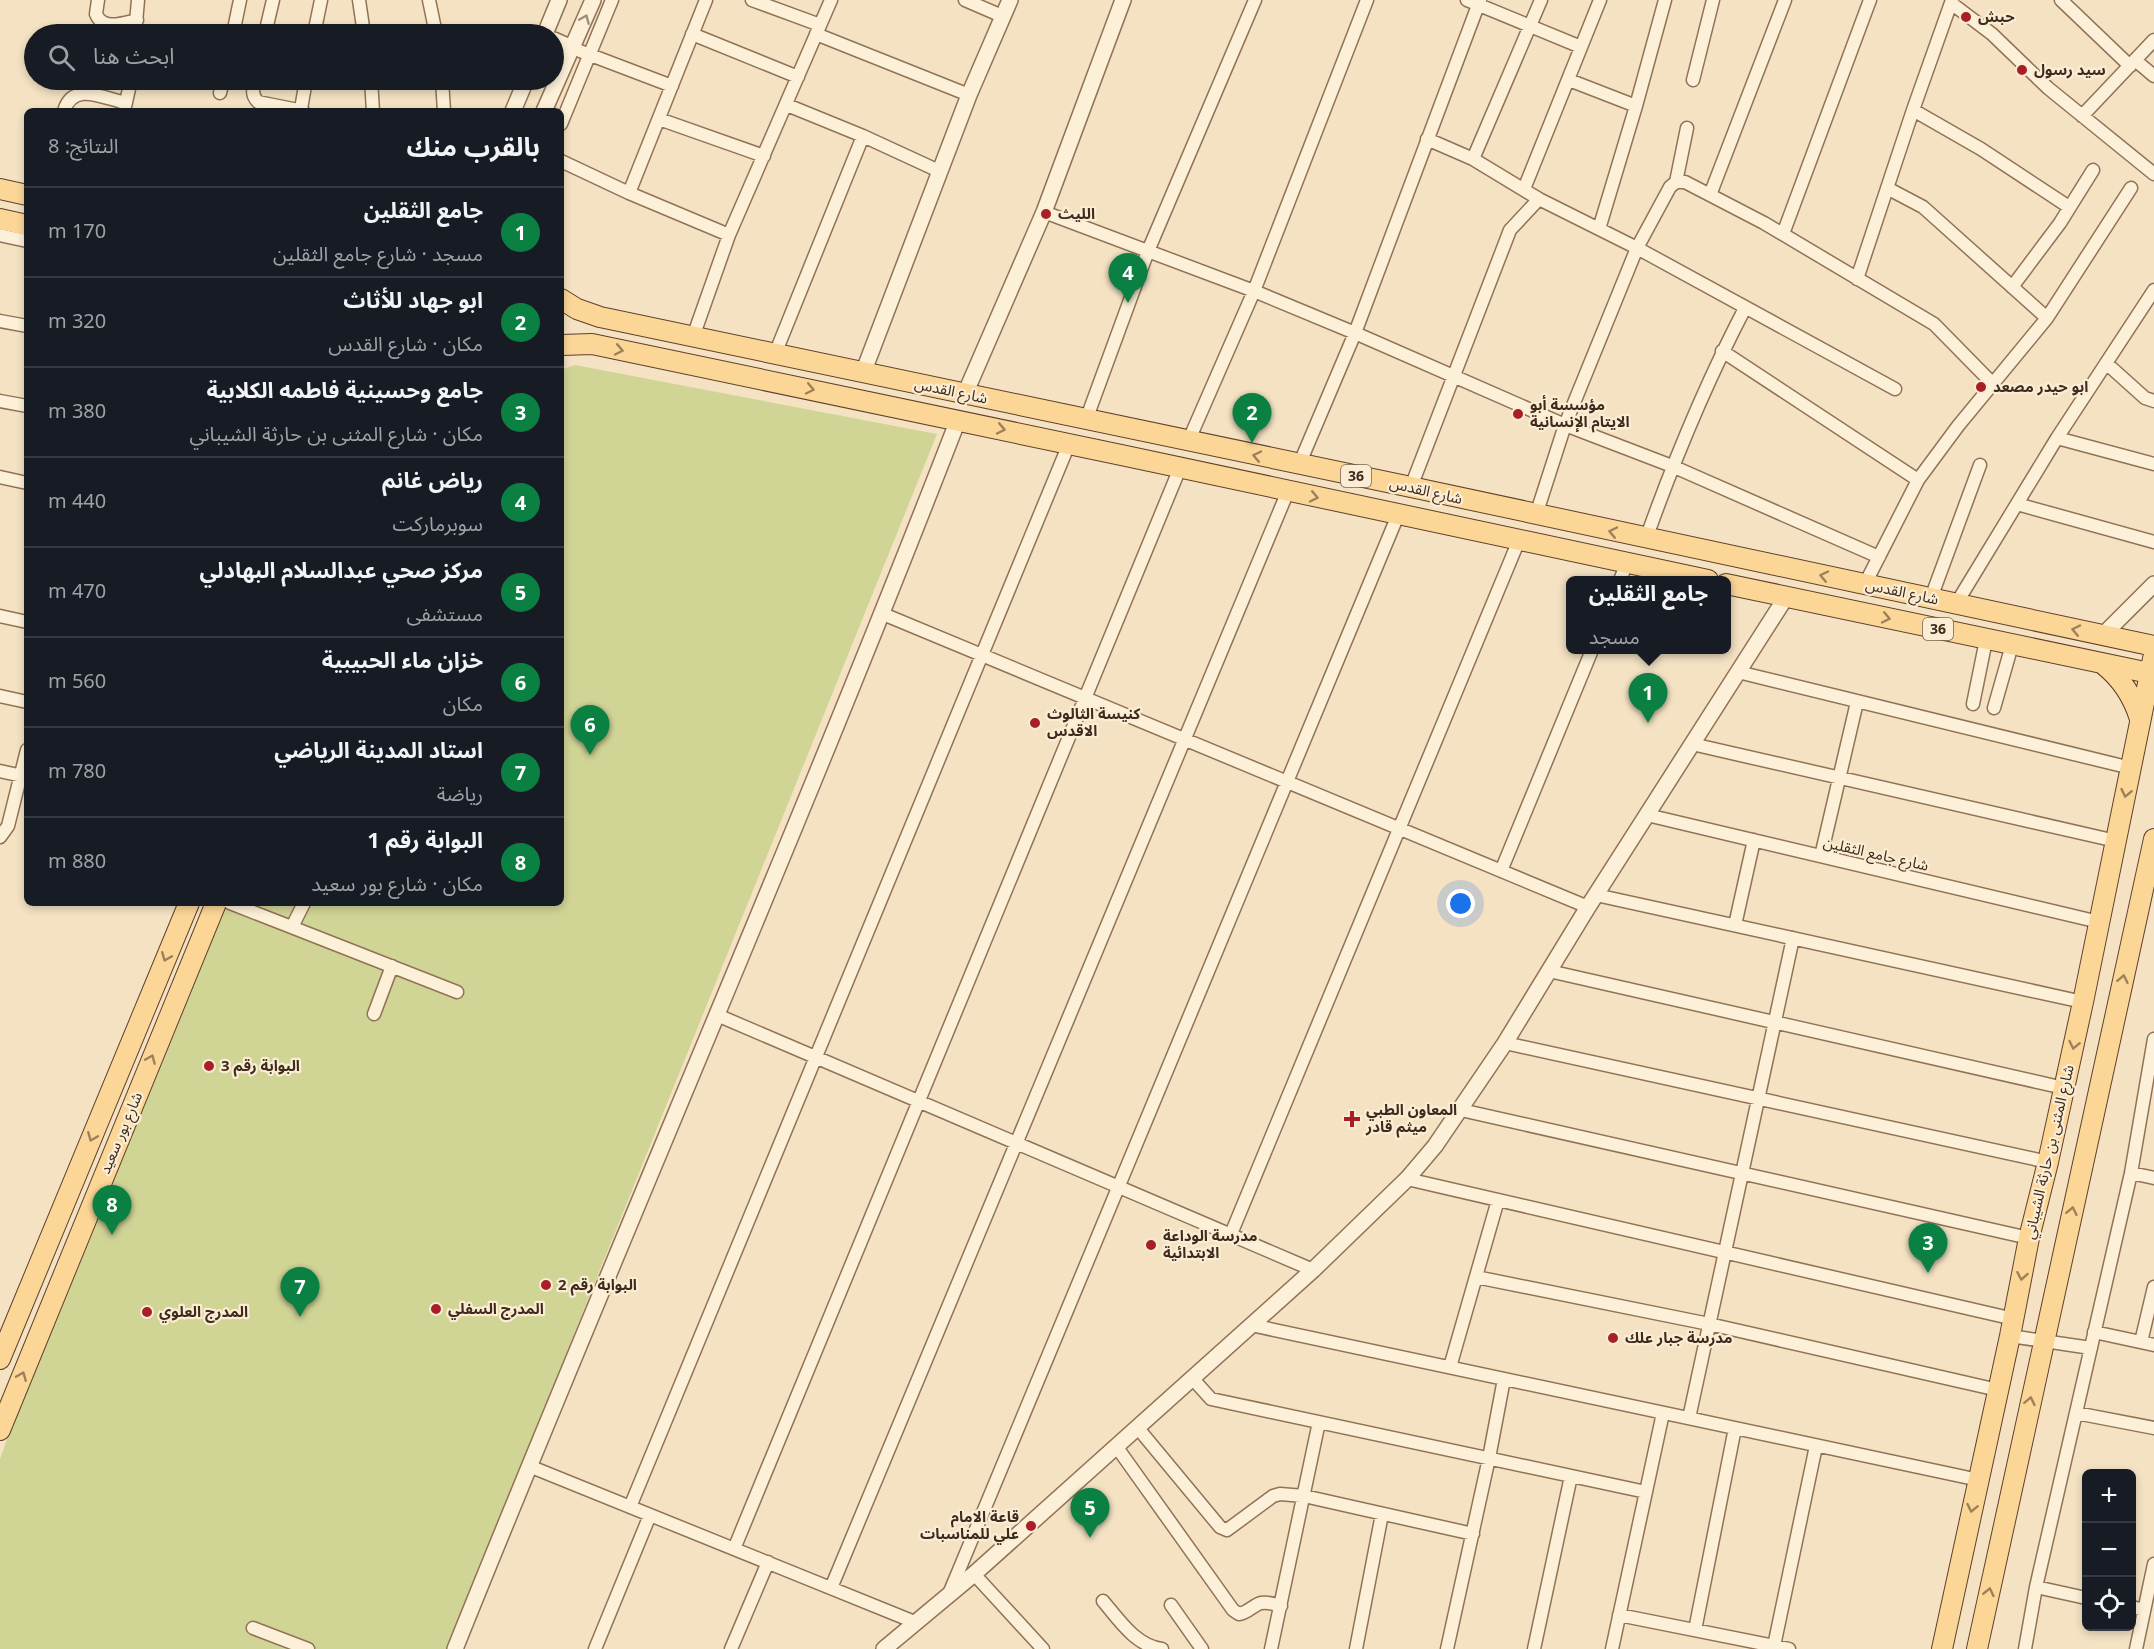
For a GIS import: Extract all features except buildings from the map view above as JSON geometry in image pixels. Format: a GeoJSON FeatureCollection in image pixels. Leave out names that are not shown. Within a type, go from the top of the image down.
{"type":"FeatureCollection","features":[{"type":"Feature","properties":{"kind":"main road"},"geometry":{"type":"LineString","coordinates":[[0,189],[24,194]]}},
{"type":"Feature","properties":{"kind":"main road"},"geometry":{"type":"LineString","coordinates":[[0,219],[24,224]]}},
{"type":"Feature","properties":{"kind":"main road","name":"شارع القدس"},"geometry":{"type":"LineString","coordinates":[[564,301],[577,309],[600,317],[2154,646]]}},
{"type":"Feature","properties":{"kind":"main road","name":"شارع القدس"},"geometry":{"type":"LineString","coordinates":[[564,345],[592,344],[958,420],[1519,540],[1623,572],[1666,576]]}},
{"type":"Feature","properties":{"kind":"main road"},"geometry":{"type":"LineString","coordinates":[[1128,429],[1134,457],[1139,452],[1138,445],[1141,440],[1156,434]]}},
{"type":"Feature","properties":{"kind":"main road"},"geometry":{"type":"LineString","coordinates":[[1464,528],[1470,501]]}},
{"type":"Feature","properties":{"kind":"main road","name":"شارع القدس"},"geometry":{"type":"LineString","coordinates":[[1731,585],[2152,674]]}},
{"type":"Feature","properties":{"kind":"main road","name":"شارع المثنى بن حارثة الشيباني"},"geometry":{"type":"LineString","coordinates":[[1941,1649],[2012,1328],[2029,1238],[2083,1002],[2140,719],[2152,674],[2154,654]]}},
{"type":"Feature","properties":{"kind":"main road"},"geometry":{"type":"LineString","coordinates":[[2101,662],[2122,681],[2133,699],[2140,719]]}},
{"type":"Feature","properties":{"kind":"main road"},"geometry":{"type":"LineString","coordinates":[[1977,1649],[2154,839]]}},
{"type":"Feature","properties":{"kind":"main road","name":"شارع بور سعيد"},"geometry":{"type":"LineString","coordinates":[[0,1359],[188,906]]}},
{"type":"Feature","properties":{"kind":"main road","name":"شارع بور سعيد"},"geometry":{"type":"LineString","coordinates":[[0,1430],[215,906]]}},
{"type":"Feature","properties":{"kind":"street"},"geometry":{"type":"LineString","coordinates":[[98,0],[96,14],[102,22],[108,24]]}},
{"type":"Feature","properties":{"kind":"street"},"geometry":{"type":"LineString","coordinates":[[136,24],[138,0]]}},
{"type":"Feature","properties":{"kind":"street"},"geometry":{"type":"LineString","coordinates":[[234,24],[240,0]]}},
{"type":"Feature","properties":{"kind":"street"},"geometry":{"type":"LineString","coordinates":[[267,24],[273,0]]}},
{"type":"Feature","properties":{"kind":"street"},"geometry":{"type":"LineString","coordinates":[[316,24],[321,0]]}},
{"type":"Feature","properties":{"kind":"street"},"geometry":{"type":"LineString","coordinates":[[359,0],[363,24]]}},
{"type":"Feature","properties":{"kind":"street"},"geometry":{"type":"LineString","coordinates":[[429,0],[434,24]]}},
{"type":"Feature","properties":{"kind":"street"},"geometry":{"type":"LineString","coordinates":[[549,24],[559,0]]}},
{"type":"Feature","properties":{"kind":"street"},"geometry":{"type":"LineString","coordinates":[[564,66],[593,0]]}},
{"type":"Feature","properties":{"kind":"street"},"geometry":{"type":"LineString","coordinates":[[564,117],[612,0]]}},
{"type":"Feature","properties":{"kind":"street"},"geometry":{"type":"LineString","coordinates":[[629,193],[706,0]]}},
{"type":"Feature","properties":{"kind":"street"},"geometry":{"type":"LineString","coordinates":[[752,0],[969,95]]}},
{"type":"Feature","properties":{"kind":"street"},"geometry":{"type":"LineString","coordinates":[[693,337],[729,235],[831,0]]}},
{"type":"Feature","properties":{"kind":"street"},"geometry":{"type":"LineString","coordinates":[[965,0],[1002,16]]}},
{"type":"Feature","properties":{"kind":"street"},"geometry":{"type":"LineString","coordinates":[[863,373],[939,171],[1010,0]]}},
{"type":"Feature","properties":{"kind":"street"},"geometry":{"type":"LineString","coordinates":[[965,394],[1044,212],[1123,0]]}},
{"type":"Feature","properties":{"kind":"street"},"geometry":{"type":"LineString","coordinates":[[1086,420],[1148,251],[1255,0]]}},
{"type":"Feature","properties":{"kind":"street"},"geometry":{"type":"LineString","coordinates":[[1188,442],[1254,291],[1367,0]]}},
{"type":"Feature","properties":{"kind":"street"},"geometry":{"type":"LineString","coordinates":[[1473,159],[1541,0]]}},
{"type":"Feature","properties":{"kind":"street"},"geometry":{"type":"LineString","coordinates":[[1524,189],[1600,0]]}},
{"type":"Feature","properties":{"kind":"street"},"geometry":{"type":"LineString","coordinates":[[1599,229],[1665,0]]}},
{"type":"Feature","properties":{"kind":"street"},"geometry":{"type":"LineString","coordinates":[[1693,80],[1713,0]]}},
{"type":"Feature","properties":{"kind":"street"},"geometry":{"type":"LineString","coordinates":[[1710,195],[1785,0]]}},
{"type":"Feature","properties":{"kind":"street"},"geometry":{"type":"LineString","coordinates":[[1783,234],[1870,0]]}},
{"type":"Feature","properties":{"kind":"street"},"geometry":{"type":"LineString","coordinates":[[2061,0],[2132,63],[2154,76]]}},
{"type":"Feature","properties":{"kind":"street"},"geometry":{"type":"LineString","coordinates":[[1299,465],[1355,333],[1475,2],[1581,46]]}},
{"type":"Feature","properties":{"kind":"street"},"geometry":{"type":"LineString","coordinates":[[1857,279],[1913,110],[1952,2],[1992,34],[2048,88],[2154,174]]}},
{"type":"Feature","properties":{"kind":"street"},"geometry":{"type":"LineString","coordinates":[[116,24],[137,20]]}},
{"type":"Feature","properties":{"kind":"street"},"geometry":{"type":"LineString","coordinates":[[692,34],[798,77]]}},
{"type":"Feature","properties":{"kind":"street"},"geometry":{"type":"LineString","coordinates":[[564,44],[672,86]]}},
{"type":"Feature","properties":{"kind":"street"},"geometry":{"type":"LineString","coordinates":[[2082,116],[2152,45]]}},
{"type":"Feature","properties":{"kind":"street"},"geometry":{"type":"LineString","coordinates":[[1569,80],[1636,106]]}},
{"type":"Feature","properties":{"kind":"street"},"geometry":{"type":"LineString","coordinates":[[65,108],[73,96],[80,92],[125,107],[129,90]]}},
{"type":"Feature","properties":{"kind":"street"},"geometry":{"type":"LineString","coordinates":[[252,90],[258,102],[291,108]]}},
{"type":"Feature","properties":{"kind":"street"},"geometry":{"type":"LineString","coordinates":[[302,108],[305,90]]}},
{"type":"Feature","properties":{"kind":"street"},"geometry":{"type":"LineString","coordinates":[[372,90],[373,108]]}},
{"type":"Feature","properties":{"kind":"street"},"geometry":{"type":"LineString","coordinates":[[443,90],[444,108]]}},
{"type":"Feature","properties":{"kind":"street"},"geometry":{"type":"LineString","coordinates":[[514,108],[522,90]]}},
{"type":"Feature","properties":{"kind":"street"},"geometry":{"type":"LineString","coordinates":[[545,108],[553,90]]}},
{"type":"Feature","properties":{"kind":"street"},"geometry":{"type":"LineString","coordinates":[[786,105],[863,136],[939,171]]}},
{"type":"Feature","properties":{"kind":"street"},"geometry":{"type":"LineString","coordinates":[[1913,110],[1981,149],[2068,207]]}},
{"type":"Feature","properties":{"kind":"street"},"geometry":{"type":"LineString","coordinates":[[659,119],[764,156]]}},
{"type":"Feature","properties":{"kind":"street"},"geometry":{"type":"LineString","coordinates":[[1536,515],[1565,425],[1637,248],[1670,187],[1676,182],[1687,128]]}},
{"type":"Feature","properties":{"kind":"street"},"geometry":{"type":"LineString","coordinates":[[775,354],[863,136]]}},
{"type":"Feature","properties":{"kind":"street"},"geometry":{"type":"LineString","coordinates":[[1427,139],[1473,159],[1539,199],[1637,248],[1895,389]]}},
{"type":"Feature","properties":{"kind":"street"},"geometry":{"type":"LineString","coordinates":[[564,162],[629,193],[729,235]]}},
{"type":"Feature","properties":{"kind":"street"},"geometry":{"type":"LineString","coordinates":[[2012,286],[2060,223],[2093,170]]}},
{"type":"Feature","properties":{"kind":"street"},"geometry":{"type":"LineString","coordinates":[[1676,182],[1685,182],[1783,234],[1934,324],[1993,384]]}},
{"type":"Feature","properties":{"kind":"street"},"geometry":{"type":"LineString","coordinates":[[1887,188],[1923,207],[2047,318]]}},
{"type":"Feature","properties":{"kind":"street"},"geometry":{"type":"LineString","coordinates":[[1865,584],[1918,480],[1958,426],[2047,318],[2131,188]]}},
{"type":"Feature","properties":{"kind":"street"},"geometry":{"type":"LineString","coordinates":[[1411,487],[1510,230],[1539,199]]}},
{"type":"Feature","properties":{"kind":"street"},"geometry":{"type":"LineString","coordinates":[[1044,212],[1254,291],[1565,425],[1672,466],[1879,557]]}},
{"type":"Feature","properties":{"kind":"street"},"geometry":{"type":"LineString","coordinates":[[0,235],[24,241]]}},
{"type":"Feature","properties":{"kind":"street"},"geometry":{"type":"LineString","coordinates":[[1956,604],[2057,438],[2154,290]]}},
{"type":"Feature","properties":{"kind":"street"},"geometry":{"type":"LineString","coordinates":[[1646,538],[1672,466],[1722,351],[1745,308]]}},
{"type":"Feature","properties":{"kind":"street"},"geometry":{"type":"LineString","coordinates":[[0,321],[24,325]]}},
{"type":"Feature","properties":{"kind":"street"},"geometry":{"type":"LineString","coordinates":[[1722,351],[1918,480]]}},
{"type":"Feature","properties":{"kind":"street"},"geometry":{"type":"LineString","coordinates":[[2106,363],[2145,398],[2154,401]]}},
{"type":"Feature","properties":{"kind":"street"},"geometry":{"type":"LineString","coordinates":[[0,401],[24,405]]}},
{"type":"Feature","properties":{"kind":"street"},"geometry":{"type":"LineString","coordinates":[[455,1649],[882,614],[958,420]]}},
{"type":"Feature","properties":{"kind":"street"},"geometry":{"type":"LineString","coordinates":[[2057,438],[2154,464]]}},
{"type":"Feature","properties":{"kind":"street"},"geometry":{"type":"LineString","coordinates":[[630,1507],[1069,444]]}},
{"type":"Feature","properties":{"kind":"street"},"geometry":{"type":"LineString","coordinates":[[1931,598],[1980,465]]}},
{"type":"Feature","properties":{"kind":"street"},"geometry":{"type":"LineString","coordinates":[[734,1549],[1180,468]]}},
{"type":"Feature","properties":{"kind":"street"},"geometry":{"type":"LineString","coordinates":[[0,477],[24,482]]}},
{"type":"Feature","properties":{"kind":"street"},"geometry":{"type":"LineString","coordinates":[[831,1588],[1288,491]]}},
{"type":"Feature","properties":{"kind":"street"},"geometry":{"type":"LineString","coordinates":[[2017,504],[2154,542]]}},
{"type":"Feature","properties":{"kind":"street"},"geometry":{"type":"LineString","coordinates":[[947,1598],[1398,515]]}},
{"type":"Feature","properties":{"kind":"street"},"geometry":{"type":"LineString","coordinates":[[1231,1234],[1519,540]]}},
{"type":"Feature","properties":{"kind":"street"},"geometry":{"type":"LineString","coordinates":[[2102,636],[2154,584]]}},
{"type":"Feature","properties":{"kind":"street"},"geometry":{"type":"LineString","coordinates":[[891,1647],[1313,1269],[1407,1179],[1461,1110],[1505,1043],[1592,901],[1786,597]]}},
{"type":"Feature","properties":{"kind":"street"},"geometry":{"type":"LineString","coordinates":[[882,614],[1501,871],[1592,901],[1793,938],[2083,1002]]}},
{"type":"Feature","properties":{"kind":"street"},"geometry":{"type":"LineString","coordinates":[[0,616],[24,621]]}},
{"type":"Feature","properties":{"kind":"street"},"geometry":{"type":"LineString","coordinates":[[1973,704],[1986,640]]}},
{"type":"Feature","properties":{"kind":"street"},"geometry":{"type":"LineString","coordinates":[[1994,708],[2012,645]]}},
{"type":"Feature","properties":{"kind":"street"},"geometry":{"type":"LineString","coordinates":[[1501,871],[1590,654]]}},
{"type":"Feature","properties":{"kind":"street"},"geometry":{"type":"LineString","coordinates":[[1738,672],[2131,768]]}},
{"type":"Feature","properties":{"kind":"street"},"geometry":{"type":"LineString","coordinates":[[0,696],[24,701]]}},
{"type":"Feature","properties":{"kind":"street"},"geometry":{"type":"LineString","coordinates":[[1821,856],[1857,702]]}},
{"type":"Feature","properties":{"kind":"street"},"geometry":{"type":"LineString","coordinates":[[1692,744],[2116,841]]}},
{"type":"Feature","properties":{"kind":"street"},"geometry":{"type":"LineString","coordinates":[[0,771],[24,776],[8,826],[0,837]]}},
{"type":"Feature","properties":{"kind":"street","name":"شارع جامع الثقلين"},"geometry":{"type":"LineString","coordinates":[[1647,815],[2099,922]]}},
{"type":"Feature","properties":{"kind":"street"},"geometry":{"type":"LineString","coordinates":[[1734,926],[1754,840]]}},
{"type":"Feature","properties":{"kind":"street"},"geometry":{"type":"LineString","coordinates":[[238,906],[458,992]]}},
{"type":"Feature","properties":{"kind":"street"},"geometry":{"type":"LineString","coordinates":[[292,927],[302,906]]}},
{"type":"Feature","properties":{"kind":"street"},"geometry":{"type":"LineString","coordinates":[[1689,1418],[1793,938]]}},
{"type":"Feature","properties":{"kind":"street"},"geometry":{"type":"LineString","coordinates":[[374,1014],[392,966]]}},
{"type":"Feature","properties":{"kind":"street"},"geometry":{"type":"LineString","coordinates":[[1549,971],[2064,1088]]}},
{"type":"Feature","properties":{"kind":"street"},"geometry":{"type":"LineString","coordinates":[[717,1015],[1313,1269]]}},
{"type":"Feature","properties":{"kind":"street"},"geometry":{"type":"LineString","coordinates":[[2025,1649],[2036,1587],[2130,1173],[2154,1040]]}},
{"type":"Feature","properties":{"kind":"street"},"geometry":{"type":"LineString","coordinates":[[1505,1043],[2048,1162]]}},
{"type":"Feature","properties":{"kind":"street"},"geometry":{"type":"LineString","coordinates":[[1461,1110],[2029,1238]]}},
{"type":"Feature","properties":{"kind":"street"},"geometry":{"type":"LineString","coordinates":[[2130,1173],[2154,1178]]}},
{"type":"Feature","properties":{"kind":"street"},"geometry":{"type":"LineString","coordinates":[[1407,1179],[1725,1252],[2012,1328],[2043,1341],[2091,1348]]}},
{"type":"Feature","properties":{"kind":"street"},"geometry":{"type":"LineString","coordinates":[[1450,1367],[1498,1200]]}},
{"type":"Feature","properties":{"kind":"street"},"geometry":{"type":"LineString","coordinates":[[1476,1277],[1709,1324],[1998,1390]]}},
{"type":"Feature","properties":{"kind":"street"},"geometry":{"type":"LineString","coordinates":[[2141,1342],[2154,1287]]}},
{"type":"Feature","properties":{"kind":"street"},"geometry":{"type":"LineString","coordinates":[[1251,1325],[1978,1480]]}},
{"type":"Feature","properties":{"kind":"street"},"geometry":{"type":"LineString","coordinates":[[2094,1332],[2154,1345]]}},
{"type":"Feature","properties":{"kind":"street"},"geometry":{"type":"LineString","coordinates":[[1192,1378],[1211,1398],[1646,1492]]}},
{"type":"Feature","properties":{"kind":"street"},"geometry":{"type":"LineString","coordinates":[[1448,1649],[1504,1379]]}},
{"type":"Feature","properties":{"kind":"street"},"geometry":{"type":"LineString","coordinates":[[1612,1649],[1663,1413]]}},
{"type":"Feature","properties":{"kind":"street"},"geometry":{"type":"LineString","coordinates":[[2076,1413],[2154,1428]]}},
{"type":"Feature","properties":{"kind":"street"},"geometry":{"type":"LineString","coordinates":[[1271,1649],[1319,1422]]}},
{"type":"Feature","properties":{"kind":"street"},"geometry":{"type":"LineString","coordinates":[[1137,1427],[1220,1527],[1227,1530],[1273,1496],[1280,1494],[1304,1496],[1473,1534]]}},
{"type":"Feature","properties":{"kind":"street"},"geometry":{"type":"LineString","coordinates":[[1695,1630],[1735,1428]]}},
{"type":"Feature","properties":{"kind":"street"},"geometry":{"type":"LineString","coordinates":[[1116,1446],[1233,1610],[1239,1614],[1245,1613],[1263,1602],[1281,1606]]}},
{"type":"Feature","properties":{"kind":"street"},"geometry":{"type":"LineString","coordinates":[[1774,1646],[1816,1446]]}},
{"type":"Feature","properties":{"kind":"street"},"geometry":{"type":"LineString","coordinates":[[529,1466],[917,1623]]}},
{"type":"Feature","properties":{"kind":"street"},"geometry":{"type":"LineString","coordinates":[[1534,1649],[1571,1476]]}},
{"type":"Feature","properties":{"kind":"street"},"geometry":{"type":"LineString","coordinates":[[1356,1649],[1382,1514]]}},
{"type":"Feature","properties":{"kind":"street"},"geometry":{"type":"LineString","coordinates":[[595,1649],[650,1515]]}},
{"type":"Feature","properties":{"kind":"street"},"geometry":{"type":"LineString","coordinates":[[731,1649],[768,1562]]}},
{"type":"Feature","properties":{"kind":"street"},"geometry":{"type":"LineString","coordinates":[[2136,1649],[2138,1609],[2154,1564]]}},
{"type":"Feature","properties":{"kind":"street"},"geometry":{"type":"LineString","coordinates":[[974,1575],[1043,1649]]}},
{"type":"Feature","properties":{"kind":"street"},"geometry":{"type":"LineString","coordinates":[[2036,1587],[2082,1597]]}},
{"type":"Feature","properties":{"kind":"street"},"geometry":{"type":"LineString","coordinates":[[1103,1601],[1137,1638],[1153,1648],[1162,1649]]}},
{"type":"Feature","properties":{"kind":"street"},"geometry":{"type":"LineString","coordinates":[[1171,1605],[1202,1649]]}},
{"type":"Feature","properties":{"kind":"street"},"geometry":{"type":"LineString","coordinates":[[1619,1615],[1789,1649]]}},
{"type":"Feature","properties":{"kind":"street"},"geometry":{"type":"LineString","coordinates":[[253,1628],[308,1649]]}},
{"type":"Feature","properties":{"kind":"green space"},"geometry":{"type":"Polygon","coordinates":[[[575,365],[937,434],[447,1649],[0,1649],[0,1459],[99,1185],[214,906],[564,906],[564,369],[575,365]]]}},
{"type":"Feature","properties":{"kind":"place","name":"حبش"},"geometry":{"type":"Point","coordinates":[1966,17]}},
{"type":"Feature","properties":{"kind":"place","name":"سيد رسول"},"geometry":{"type":"Point","coordinates":[2022,70]}},
{"type":"Feature","properties":{"kind":"place","name":"الليث"},"geometry":{"type":"Point","coordinates":[1046,214]}},
{"type":"Feature","properties":{"kind":"place","name":"رياض غانم"},"geometry":{"type":"Point","coordinates":[1128,303]}},
{"type":"Feature","properties":{"kind":"place","name":"ابو حيدر مصعد"},"geometry":{"type":"Point","coordinates":[1981,387]}},
{"type":"Feature","properties":{"kind":"place","name":"مؤسسة أبو الايتام الإنسانية"},"geometry":{"type":"Point","coordinates":[1518,414]}},
{"type":"Feature","properties":{"kind":"place","name":"ابو جهاد للأثاث"},"geometry":{"type":"Point","coordinates":[1252,443]}},
{"type":"Feature","properties":{"kind":"place","name":"كنيسة الثالوث الاقدس"},"geometry":{"type":"Point","coordinates":[1035,723]}},
{"type":"Feature","properties":{"kind":"place","name":"جامع الثقلين"},"geometry":{"type":"Point","coordinates":[1648,723]}},
{"type":"Feature","properties":{"kind":"place","name":"خزان ماء الحبيبية"},"geometry":{"type":"Point","coordinates":[590,755]}},
{"type":"Feature","properties":{"kind":"place","name":"البوابة رقم 3"},"geometry":{"type":"Point","coordinates":[209,1066]}},
{"type":"Feature","properties":{"kind":"place","name":"المعاون الطبي ميثم قادر"},"geometry":{"type":"Point","coordinates":[1352,1119]}},
{"type":"Feature","properties":{"kind":"place","name":"البوابة رقم 1"},"geometry":{"type":"Point","coordinates":[112,1235]}},
{"type":"Feature","properties":{"kind":"place","name":"مدرسة الوداعة الابتدائية"},"geometry":{"type":"Point","coordinates":[1151,1245]}},
{"type":"Feature","properties":{"kind":"place","name":"جامع وحسينية فاطمه الكلابية"},"geometry":{"type":"Point","coordinates":[1928,1273]}},
{"type":"Feature","properties":{"kind":"place","name":"البوابة رقم 2"},"geometry":{"type":"Point","coordinates":[546,1285]}},
{"type":"Feature","properties":{"kind":"place","name":"المدرج السفلي"},"geometry":{"type":"Point","coordinates":[436,1309]}},
{"type":"Feature","properties":{"kind":"place","name":"المدرج العلوي"},"geometry":{"type":"Point","coordinates":[147,1312]}},
{"type":"Feature","properties":{"kind":"place","name":"استاد المدينة الرياضي"},"geometry":{"type":"Point","coordinates":[300,1317]}},
{"type":"Feature","properties":{"kind":"place","name":"مدرسة جبار علك"},"geometry":{"type":"Point","coordinates":[1613,1338]}},
{"type":"Feature","properties":{"kind":"place","name":"قاعة الامام علي للمناسبات"},"geometry":{"type":"Point","coordinates":[1031,1526]}},
{"type":"Feature","properties":{"kind":"place","name":"مركز صحي عبدالسلام البهادلي"},"geometry":{"type":"Point","coordinates":[1090,1538]}}]}
